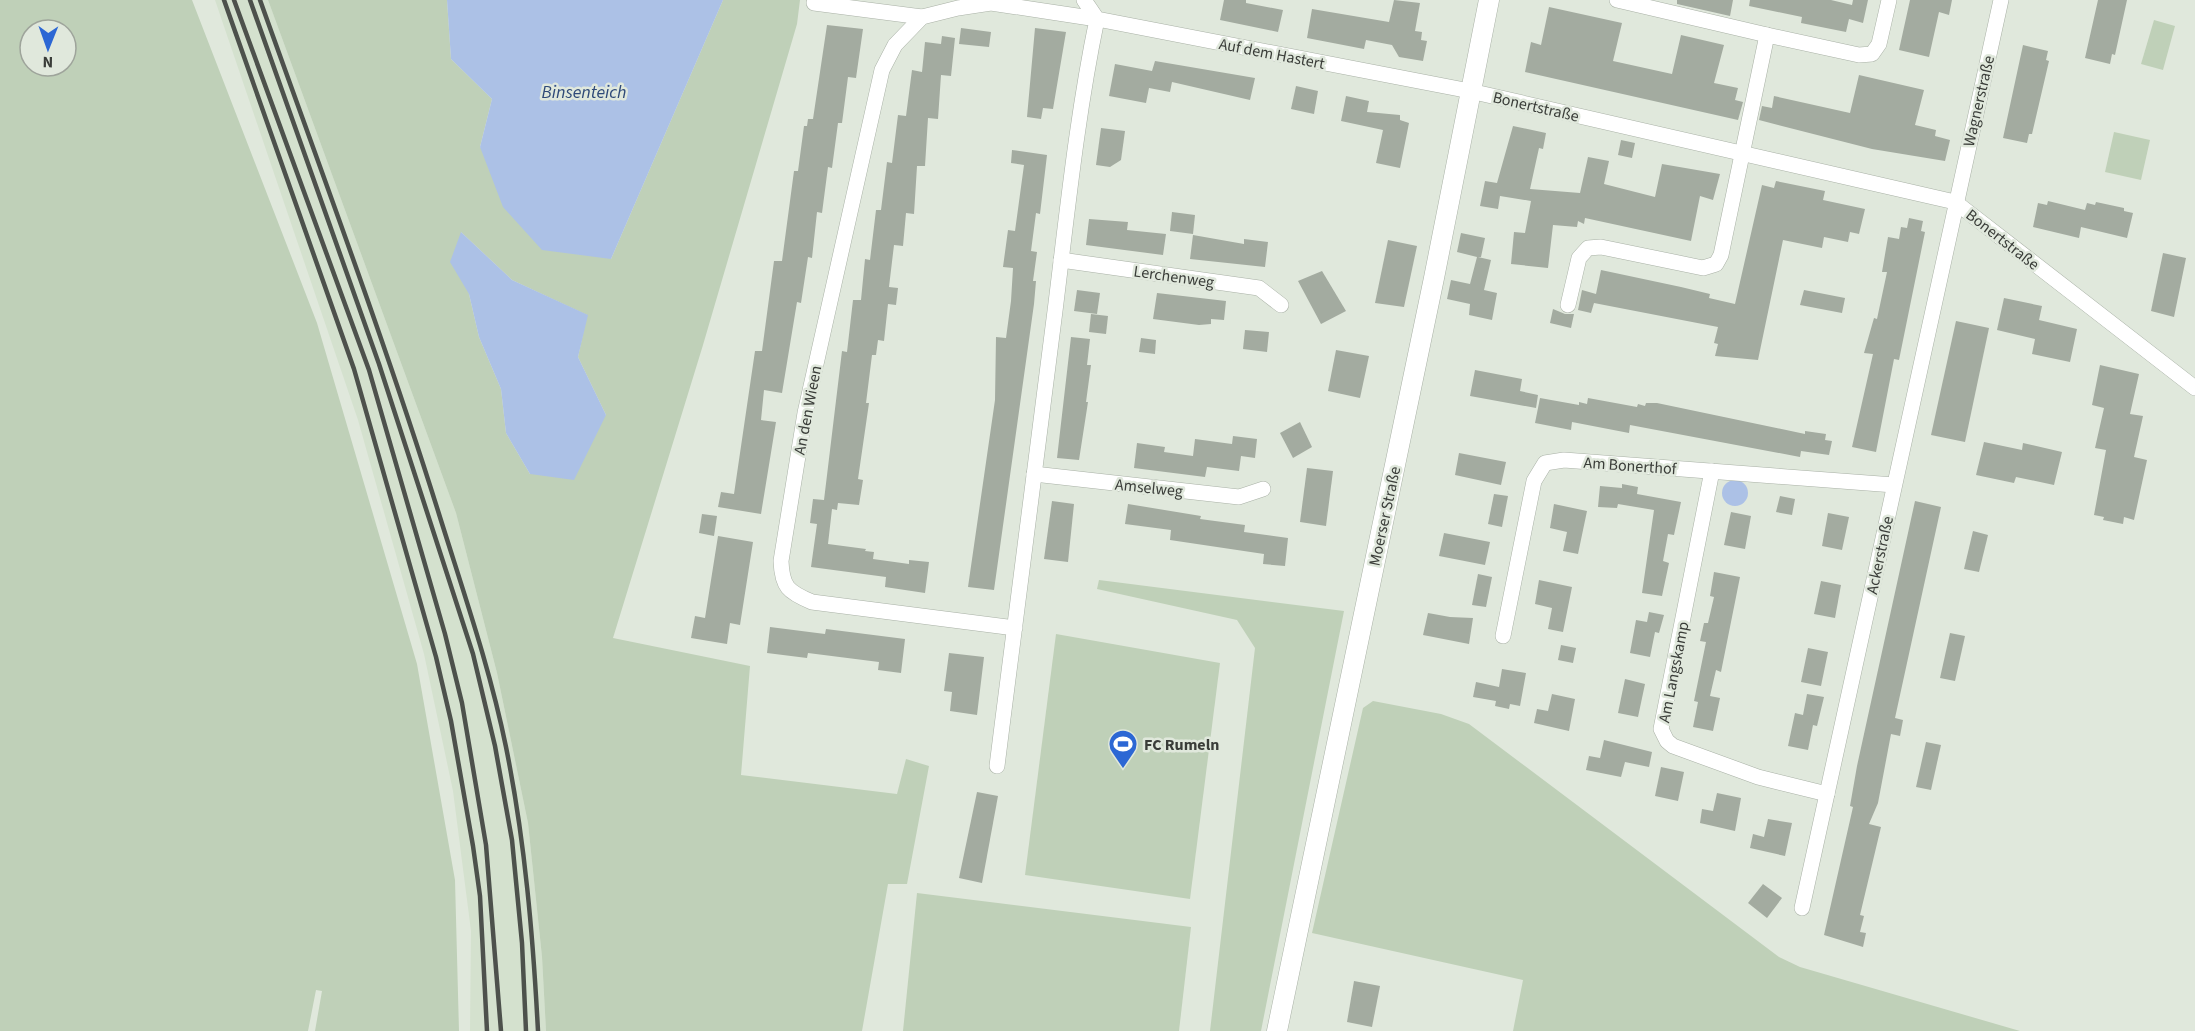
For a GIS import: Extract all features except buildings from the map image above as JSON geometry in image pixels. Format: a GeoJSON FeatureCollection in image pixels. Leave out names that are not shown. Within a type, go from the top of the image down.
{"type":"FeatureCollection","features":[{"type":"Feature","properties":{"kind":"main road","name":"Moerser Straße"},"geometry":{"type":"LineString","coordinates":[[1277,1031],[1434,279],[1489,0]]}},
{"type":"Feature","properties":{"kind":"street"},"geometry":{"type":"LineString","coordinates":[[997,766],[1061,260],[1089,56],[1097,19],[1084,0]]}},
{"type":"Feature","properties":{"kind":"street"},"geometry":{"type":"LineString","coordinates":[[1617,0],[1673,6],[1767,35],[1859,55],[1872,54],[1879,44],[1889,0]]}},
{"type":"Feature","properties":{"kind":"street","name":"Wagnerstraße"},"geometry":{"type":"LineString","coordinates":[[1955,202],[2001,0]]}},
{"type":"Feature","properties":{"kind":"street"},"geometry":{"type":"LineString","coordinates":[[814,3],[922,17],[992,3],[1097,19]]}},
{"type":"Feature","properties":{"kind":"street","name":"An den Wieen"},"geometry":{"type":"LineString","coordinates":[[922,17],[895,45],[882,70],[805,413],[781,561],[782,579],[792,594],[812,602],[1015,628]]}},
{"type":"Feature","properties":{"kind":"street","name":"Auf dem Hastert"},"geometry":{"type":"LineString","coordinates":[[1097,19],[1470,91]]}},
{"type":"Feature","properties":{"kind":"street"},"geometry":{"type":"LineString","coordinates":[[1568,305],[1579,258],[1588,248],[1601,247],[1703,268],[1716,264],[1720,255],[1767,35]]}},
{"type":"Feature","properties":{"kind":"street","name":"Bonertstraße"},"geometry":{"type":"LineString","coordinates":[[1470,91],[1955,202],[2195,388]]}},
{"type":"Feature","properties":{"kind":"street","name":"Ackerstraße"},"geometry":{"type":"LineString","coordinates":[[1802,908],[1955,202]]}},
{"type":"Feature","properties":{"kind":"street","name":"Lerchenweg"},"geometry":{"type":"LineString","coordinates":[[1061,260],[1259,288],[1281,305]]}},
{"type":"Feature","properties":{"kind":"street","name":"Am Bonerthof"},"geometry":{"type":"LineString","coordinates":[[1503,636],[1534,481],[1545,463],[1564,460],[1894,485]]}},
{"type":"Feature","properties":{"kind":"street","name":"Am Langskamp"},"geometry":{"type":"LineString","coordinates":[[1712,471],[1661,729],[1667,741],[1673,746],[1758,777],[1827,795]]}},
{"type":"Feature","properties":{"kind":"street","name":"Amselweg"},"geometry":{"type":"LineString","coordinates":[[1034,474],[1239,497],[1263,489]]}},
{"type":"Feature","properties":{"kind":"shaded area"},"geometry":{"type":"Polygon","coordinates":[[[0,0],[192,0],[317,323],[417,664],[455,880],[459,1031],[315,1031],[322,991],[316,990],[308,1031],[0,1031],[0,0]]]}},
{"type":"Feature","properties":{"kind":"shaded area"},"geometry":{"type":"Polygon","coordinates":[[[215,0],[268,0],[456,513],[497,673],[528,823],[542,957],[546,1031],[470,1031],[471,931],[453,791],[424,654],[358,420],[215,0]]]}},
{"type":"Feature","properties":{"kind":"shaded area"},"geometry":{"type":"Polygon","coordinates":[[[268,0],[447,0],[451,59],[492,99],[480,147],[611,259],[723,0],[800,0],[797,24],[703,345],[613,638],[750,666],[741,775],[897,794],[906,759],[929,766],[907,884],[888,884],[862,1031],[546,1031],[542,957],[528,823],[497,673],[456,513],[268,0]],[[461,232],[469,294],[479,337],[501,389],[506,433],[530,474],[606,415],[578,357],[587,315],[512,280],[461,232]]]}},
{"type":"Feature","properties":{"kind":"shaded area"},"geometry":{"type":"Polygon","coordinates":[[[2154,20],[2175,26],[2163,70],[2141,64],[2154,20]]]}},
{"type":"Feature","properties":{"kind":"shaded area"},"geometry":{"type":"Polygon","coordinates":[[[2114,132],[2150,140],[2141,180],[2105,172],[2114,132]]]}},
{"type":"Feature","properties":{"kind":"shaded area"},"geometry":{"type":"Polygon","coordinates":[[[1099,580],[1344,611],[1261,1031],[1210,1031],[1255,648],[1237,620],[1097,589],[1099,580]]]}},
{"type":"Feature","properties":{"kind":"shaded area","name":"FC Rumeln"},"geometry":{"type":"Polygon","coordinates":[[[1056,634],[1220,663],[1190,899],[1025,875],[1056,634]]]}},
{"type":"Feature","properties":{"kind":"shaded area"},"geometry":{"type":"Polygon","coordinates":[[[1373,701],[1441,714],[1469,724],[1779,957],[1800,967],[2020,1031],[1513,1031],[1523,980],[1312,933],[1363,708],[1373,701]]]}},
{"type":"Feature","properties":{"kind":"shaded area"},"geometry":{"type":"Polygon","coordinates":[[[917,893],[1191,927],[1179,1031],[903,1031],[917,893]]]}},
{"type":"Feature","properties":{"kind":"water","name":"Binsenteich"},"geometry":{"type":"Polygon","coordinates":[[[447,0],[723,0],[611,259],[542,250],[503,207],[480,147],[492,99],[451,59],[447,0]]]}},
{"type":"Feature","properties":{"kind":"water"},"geometry":{"type":"Polygon","coordinates":[[[461,232],[512,280],[588,315],[578,357],[606,415],[574,480],[530,474],[506,433],[501,389],[479,337],[469,294],[450,262],[461,232]]]}},
{"type":"Feature","properties":{"kind":"water"},"geometry":{"type":"Polygon","coordinates":[[[1735,480],[1744,484],[1748,493],[1744,502],[1735,506],[1726,502],[1722,493],[1726,484],[1735,480]]]}},
{"type":"Feature","properties":{"kind":"railway"},"geometry":{"type":"LineString","coordinates":[[224,0],[354,369],[436,657],[451,721],[480,896],[487,1031]]}},
{"type":"Feature","properties":{"kind":"railway"},"geometry":{"type":"LineString","coordinates":[[234,0],[369,370],[445,634],[462,703],[486,845],[501,1031]]}},
{"type":"Feature","properties":{"kind":"railway"},"geometry":{"type":"LineString","coordinates":[[250,0],[379,364],[473,654],[495,746],[512,840],[522,943],[526,1031]]}},
{"type":"Feature","properties":{"kind":"railway"},"geometry":{"type":"LineString","coordinates":[[260,0],[397,385],[467,601],[492,688],[513,782],[523,853],[531,924],[538,1031]]}},
{"type":"Feature","properties":{"kind":"place","name":"FC Rumeln"},"geometry":{"type":"Point","coordinates":[1123,770]}}]}
